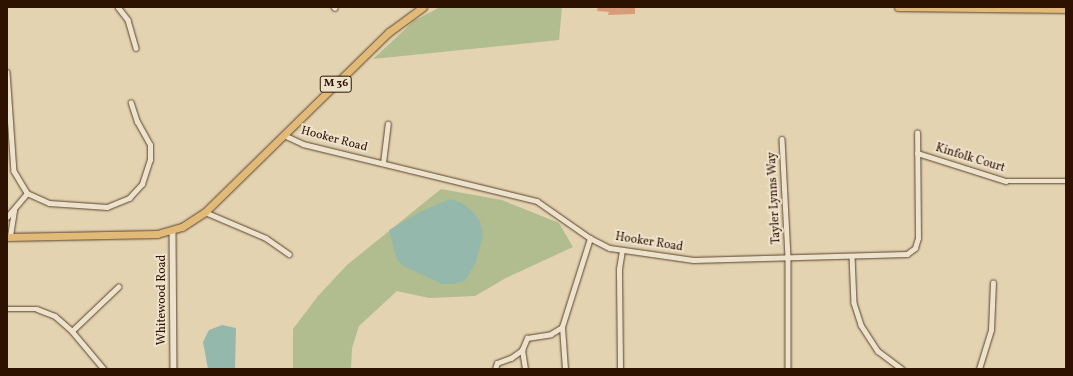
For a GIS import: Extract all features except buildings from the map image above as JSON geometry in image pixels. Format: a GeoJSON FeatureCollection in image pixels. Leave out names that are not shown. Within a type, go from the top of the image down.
{"type":"FeatureCollection","features":[{"type":"Feature","properties":{"kind":"main road","name":"M 36"},"geometry":{"type":"LineString","coordinates":[[173,232],[205,212],[389,32],[423,7]]}},
{"type":"Feature","properties":{"kind":"main road"},"geometry":{"type":"LineString","coordinates":[[898,7],[1066,9]]}},
{"type":"Feature","properties":{"kind":"main road"},"geometry":{"type":"LineString","coordinates":[[9,236],[173,232]]}},
{"type":"Feature","properties":{"kind":"street"},"geometry":{"type":"LineString","coordinates":[[118,7],[128,20],[136,48]]}},
{"type":"Feature","properties":{"kind":"street"},"geometry":{"type":"LineString","coordinates":[[7,72],[14,171],[27,192],[49,203],[98,207],[129,198],[146,176],[150,152],[131,103]]}},
{"type":"Feature","properties":{"kind":"street"},"geometry":{"type":"LineString","coordinates":[[383,163],[388,124]]}},
{"type":"Feature","properties":{"kind":"street","name":"Hooker Road"},"geometry":{"type":"LineString","coordinates":[[284,135],[303,144],[537,201],[590,238],[622,250],[693,260],[788,256],[902,256],[915,248],[918,238],[917,133]]}},
{"type":"Feature","properties":{"kind":"street","name":"Tayler Lynns Way"},"geometry":{"type":"LineString","coordinates":[[782,138],[788,256],[788,369]]}},
{"type":"Feature","properties":{"kind":"street","name":"Kinfolk Court"},"geometry":{"type":"LineString","coordinates":[[917,152],[1006,181],[1066,181]]}},
{"type":"Feature","properties":{"kind":"street"},"geometry":{"type":"LineString","coordinates":[[7,217],[27,192]]}},
{"type":"Feature","properties":{"kind":"street"},"geometry":{"type":"LineString","coordinates":[[9,236],[14,210]]}},
{"type":"Feature","properties":{"kind":"street"},"geometry":{"type":"LineString","coordinates":[[205,212],[266,238],[289,254]]}},
{"type":"Feature","properties":{"kind":"street","name":"Whitewood Road"},"geometry":{"type":"LineString","coordinates":[[173,232],[174,369]]}},
{"type":"Feature","properties":{"kind":"street"},"geometry":{"type":"LineString","coordinates":[[565,369],[562,327],[590,238]]}},
{"type":"Feature","properties":{"kind":"street"},"geometry":{"type":"LineString","coordinates":[[620,369],[619,269],[622,250]]}},
{"type":"Feature","properties":{"kind":"street"},"geometry":{"type":"LineString","coordinates":[[852,256],[854,303],[861,325],[878,351],[902,369]]}},
{"type":"Feature","properties":{"kind":"street"},"geometry":{"type":"LineString","coordinates":[[979,369],[991,330],[993,284]]}},
{"type":"Feature","properties":{"kind":"street"},"geometry":{"type":"LineString","coordinates":[[72,330],[118,287]]}},
{"type":"Feature","properties":{"kind":"street"},"geometry":{"type":"LineString","coordinates":[[7,309],[26,308],[42,311],[55,316],[72,330],[104,369]]}},
{"type":"Feature","properties":{"kind":"street"},"geometry":{"type":"LineString","coordinates":[[524,369],[522,350],[527,338],[551,334],[562,327]]}},
{"type":"Feature","properties":{"kind":"street"},"geometry":{"type":"LineString","coordinates":[[495,369],[496,363],[511,358],[522,350]]}},
{"type":"Feature","properties":{"kind":"green space"},"geometry":{"type":"Polygon","coordinates":[[[440,7],[562,7],[559,40],[373,59],[414,21],[440,7]]]}},
{"type":"Feature","properties":{"kind":"green space"},"geometry":{"type":"Polygon","coordinates":[[[441,189],[502,200],[559,223],[573,247],[506,278],[475,296],[429,298],[397,291],[359,326],[352,348],[351,369],[293,369],[293,329],[318,296],[347,265],[441,189]]]}},
{"type":"Feature","properties":{"kind":"water"},"geometry":{"type":"Polygon","coordinates":[[[450,199],[462,203],[472,211],[480,221],[483,235],[476,262],[465,281],[453,284],[442,284],[403,266],[396,258],[389,230],[420,212],[450,199]]]}},
{"type":"Feature","properties":{"kind":"water"},"geometry":{"type":"Polygon","coordinates":[[[222,325],[236,328],[235,369],[208,369],[203,342],[209,330],[222,325]]]}}]}
